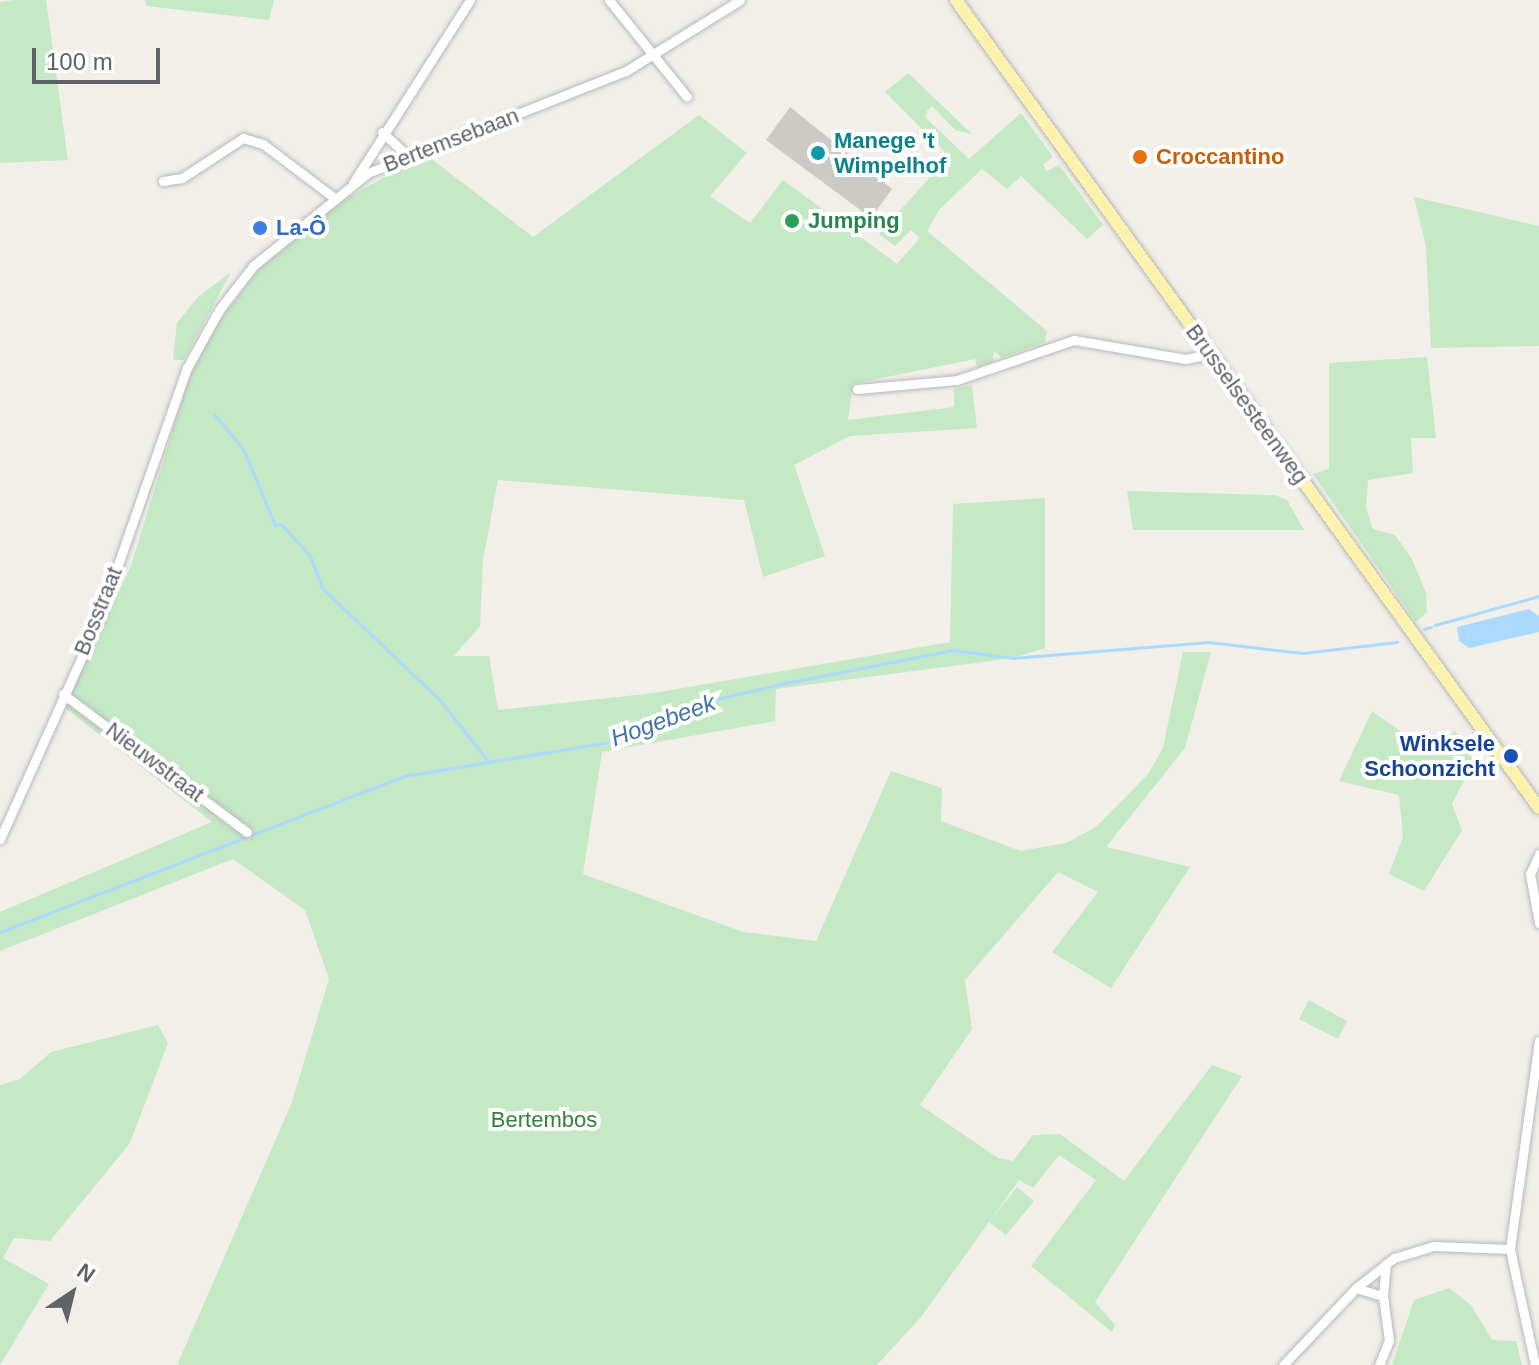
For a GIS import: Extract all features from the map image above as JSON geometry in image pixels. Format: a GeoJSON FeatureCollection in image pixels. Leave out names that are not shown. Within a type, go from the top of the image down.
{"type":"FeatureCollection","features":[{"type":"Feature","properties":{"kind":"main road","name":"Brusselsesteenweg"},"geometry":{"type":"LineString","coordinates":[[956,0],[1539,808]]}},
{"type":"Feature","properties":{"kind":"street"},"geometry":{"type":"LineString","coordinates":[[353,183],[382,132],[470,0]]}},
{"type":"Feature","properties":{"kind":"street"},"geometry":{"type":"LineString","coordinates":[[609,0],[687,97]]}},
{"type":"Feature","properties":{"kind":"street","name":"Bertemsebaan"},"geometry":{"type":"LineString","coordinates":[[183,378],[234,288],[333,197],[353,183],[406,154],[587,88],[652,57],[740,0]]}},
{"type":"Feature","properties":{"kind":"street"},"geometry":{"type":"LineString","coordinates":[[382,132],[406,154]]}},
{"type":"Feature","properties":{"kind":"street"},"geometry":{"type":"LineString","coordinates":[[163,181],[182,178],[243,138],[263,144],[333,197]]}},
{"type":"Feature","properties":{"kind":"street"},"geometry":{"type":"LineString","coordinates":[[857,389],[957,380],[1074,340],[1185,359],[1211,354]]}},
{"type":"Feature","properties":{"kind":"street","name":"Bosstraat"},"geometry":{"type":"LineString","coordinates":[[0,839],[15,798],[100,616],[183,378]]}},
{"type":"Feature","properties":{"kind":"street","name":"Nieuwstraat"},"geometry":{"type":"LineString","coordinates":[[63,694],[247,832]]}},
{"type":"Feature","properties":{"kind":"street"},"geometry":{"type":"LineString","coordinates":[[0,816],[15,798]]}},
{"type":"Feature","properties":{"kind":"street"},"geometry":{"type":"LineString","coordinates":[[1539,854],[1530,874],[1539,923]]}},
{"type":"Feature","properties":{"kind":"street"},"geometry":{"type":"LineString","coordinates":[[1535,1365],[1510,1249],[1539,1041]]}},
{"type":"Feature","properties":{"kind":"street"},"geometry":{"type":"LineString","coordinates":[[1283,1365],[1356,1288],[1386,1264],[1434,1246],[1510,1249]]}},
{"type":"Feature","properties":{"kind":"street"},"geometry":{"type":"LineString","coordinates":[[1379,1365],[1389,1340],[1383,1296],[1386,1264]]}},
{"type":"Feature","properties":{"kind":"street"},"geometry":{"type":"LineString","coordinates":[[1356,1288],[1383,1296]]}},
{"type":"Feature","properties":{"kind":"green space"},"geometry":{"type":"Polygon","coordinates":[[[46,0],[68,160],[0,163],[0,2],[46,0]]]}},
{"type":"Feature","properties":{"kind":"green space"},"geometry":{"type":"Polygon","coordinates":[[[145,0],[274,0],[269,20],[146,6],[145,0]]]}},
{"type":"Feature","properties":{"kind":"green space","name":"Bertembos"},"geometry":{"type":"Polygon","coordinates":[[[908,73],[972,134],[955,130],[932,106],[927,111],[926,118],[969,159],[1021,113],[1053,157],[1043,164],[1047,171],[1059,165],[1103,225],[1087,239],[1021,176],[1007,189],[982,169],[939,210],[927,231],[1047,331],[1045,342],[1002,358],[994,351],[993,362],[977,367],[975,359],[853,384],[848,420],[954,407],[954,389],[972,385],[977,428],[850,436],[794,465],[825,556],[763,577],[744,500],[498,480],[483,560],[480,626],[454,656],[489,656],[498,710],[654,693],[950,642],[953,504],[1045,498],[1045,648],[1013,658],[776,689],[775,721],[602,752],[583,874],[743,932],[816,941],[891,771],[942,788],[941,821],[1021,851],[1066,843],[1096,827],[1148,774],[1163,748],[1183,652],[1211,652],[1185,748],[1106,847],[1190,867],[1111,988],[1052,952],[1098,892],[1058,872],[965,980],[972,1029],[920,1105],[998,1158],[1013,1161],[1033,1135],[1060,1134],[1124,1181],[1212,1065],[1242,1076],[1095,1302],[1115,1325],[1112,1332],[1031,1266],[1096,1180],[1059,1155],[1033,1188],[1019,1180],[921,1317],[877,1365],[177,1365],[292,1102],[329,979],[305,910],[233,859],[0,951],[0,912],[212,822],[64,707],[131,566],[188,380],[217,323],[259,269],[312,218],[425,154],[533,237],[699,115],[747,153],[710,196],[750,223],[783,180],[897,264],[920,238],[911,230],[895,246],[879,234],[949,156],[885,92],[908,73]]]}},
{"type":"Feature","properties":{"kind":"green space"},"geometry":{"type":"Polygon","coordinates":[[[1414,197],[1539,226],[1539,346],[1431,348],[1426,247],[1414,197]]]}},
{"type":"Feature","properties":{"kind":"green space"},"geometry":{"type":"Polygon","coordinates":[[[231,272],[184,360],[173,360],[177,323],[198,297],[231,272]]]}},
{"type":"Feature","properties":{"kind":"green space"},"geometry":{"type":"Polygon","coordinates":[[[1427,357],[1436,438],[1411,438],[1413,473],[1368,480],[1366,508],[1373,529],[1395,535],[1412,559],[1426,593],[1427,612],[1416,622],[1313,474],[1329,469],[1329,363],[1427,357]]]}},
{"type":"Feature","properties":{"kind":"green space"},"geometry":{"type":"Polygon","coordinates":[[[1127,491],[1275,495],[1287,500],[1304,530],[1133,530],[1127,491]]]}},
{"type":"Feature","properties":{"kind":"green space"},"geometry":{"type":"Polygon","coordinates":[[[1372,711],[1428,751],[1455,731],[1474,761],[1452,804],[1462,830],[1424,891],[1389,874],[1403,837],[1399,795],[1339,781],[1372,711]]]}},
{"type":"Feature","properties":{"kind":"green space"},"geometry":{"type":"Polygon","coordinates":[[[1309,1000],[1347,1021],[1338,1039],[1299,1019],[1309,1000]]]}},
{"type":"Feature","properties":{"kind":"green space"},"geometry":{"type":"Polygon","coordinates":[[[158,1025],[168,1043],[130,1143],[50,1241],[14,1238],[3,1258],[49,1284],[0,1365],[0,1085],[20,1079],[51,1052],[158,1025]]]}},
{"type":"Feature","properties":{"kind":"green space"},"geometry":{"type":"Polygon","coordinates":[[[1017,1187],[1034,1201],[1006,1235],[989,1222],[1017,1187]]]}},
{"type":"Feature","properties":{"kind":"green space"},"geometry":{"type":"Polygon","coordinates":[[[1449,1288],[1471,1305],[1492,1340],[1516,1341],[1522,1365],[1392,1365],[1414,1300],[1449,1288]]]}},
{"type":"Feature","properties":{"kind":"water"},"geometry":{"type":"Polygon","coordinates":[[[1529,609],[1539,616],[1539,632],[1469,648],[1459,641],[1457,627],[1529,609]]]}},
{"type":"Feature","properties":{"kind":"building","name":"Manege 't Wimpelhof"},"geometry":{"type":"Polygon","coordinates":[[[790,107],[892,189],[871,218],[766,140],[790,107]]]}},
{"type":"Feature","properties":{"kind":"waterway"},"geometry":{"type":"LineString","coordinates":[[214,414],[243,449],[275,525],[281,524],[310,556],[322,588],[439,699],[487,760]]}},
{"type":"Feature","properties":{"kind":"waterway","name":"Hogebeek"},"geometry":{"type":"LineString","coordinates":[[1435,625],[1539,596]]}},
{"type":"Feature","properties":{"kind":"waterway","name":"Hogebeek"},"geometry":{"type":"LineString","coordinates":[[1424,629],[1431,627]]}},
{"type":"Feature","properties":{"kind":"waterway","name":"Hogebeek"},"geometry":{"type":"LineString","coordinates":[[0,932],[404,776],[610,742],[657,726],[686,706],[786,683],[952,650],[1013,658],[1208,642],[1302,653],[1397,642]]}},
{"type":"Feature","properties":{"kind":"place","name":"Manege 't Wimpelhof"},"geometry":{"type":"Point","coordinates":[818,153]}},
{"type":"Feature","properties":{"kind":"place","name":"Croccantino"},"geometry":{"type":"Point","coordinates":[1140,157]}},
{"type":"Feature","properties":{"kind":"place","name":"Jumping"},"geometry":{"type":"Point","coordinates":[792,221]}},
{"type":"Feature","properties":{"kind":"place","name":"La-Ô"},"geometry":{"type":"Point","coordinates":[260,228]}},
{"type":"Feature","properties":{"kind":"place","name":"Winksele Schoonzicht"},"geometry":{"type":"Point","coordinates":[1511,756]}}]}
